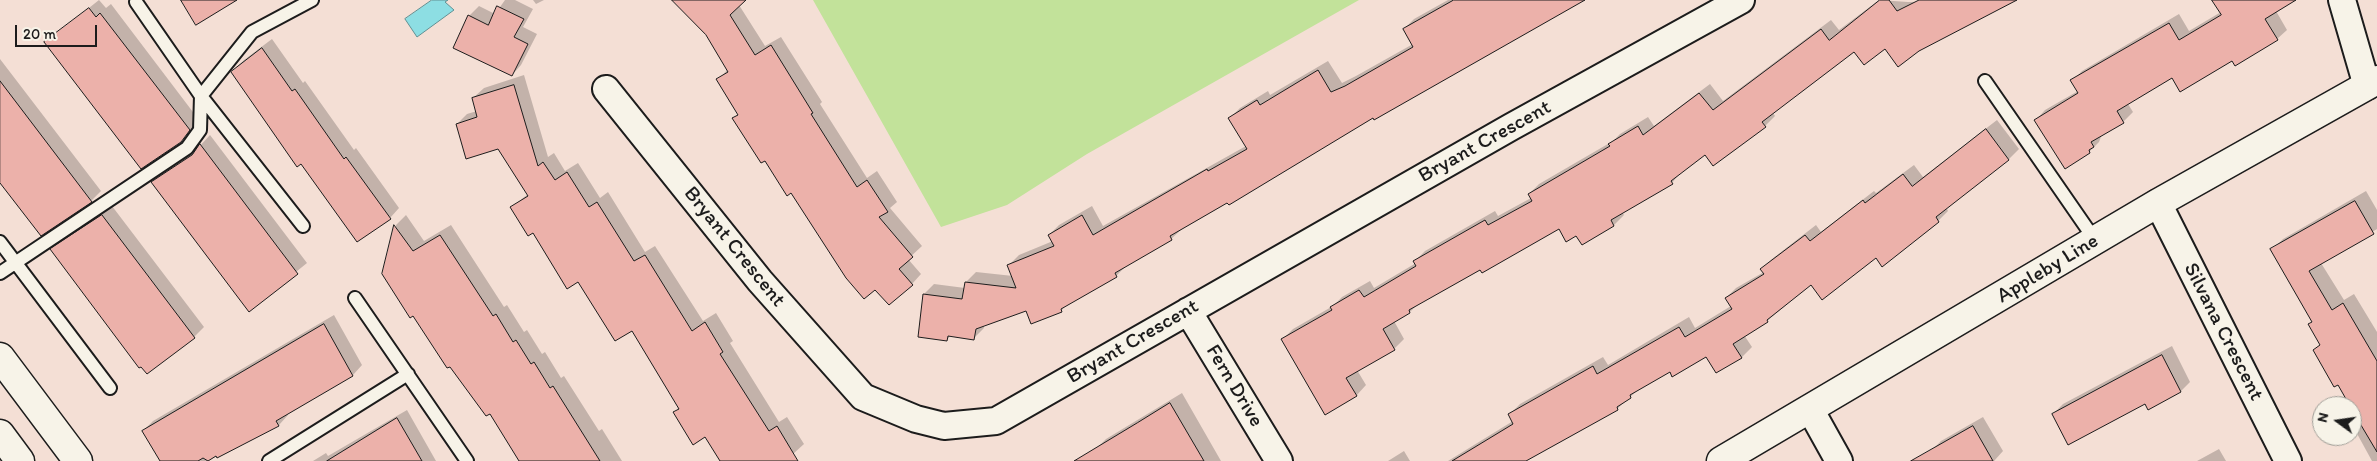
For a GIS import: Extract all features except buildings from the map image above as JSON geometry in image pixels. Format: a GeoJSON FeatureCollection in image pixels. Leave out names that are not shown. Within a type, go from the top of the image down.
{"type":"FeatureCollection","features":[{"type":"Feature","properties":{"kind":"main road","name":"Appleby Line"},"geometry":{"type":"LineString","coordinates":[[1721,461],[2158,203],[2372,83]]}},
{"type":"Feature","properties":{"kind":"main road"},"geometry":{"type":"LineString","coordinates":[[0,357],[78,461]]}},
{"type":"Feature","properties":{"kind":"main road"},"geometry":{"type":"LineString","coordinates":[[0,434],[20,461]]}},
{"type":"Feature","properties":{"kind":"street","name":"Bryant Crescent"},"geometry":{"type":"LineString","coordinates":[[606,89],[760,281],[863,397],[916,420],[944,426],[996,421],[1503,132],[1741,0]]}},
{"type":"Feature","properties":{"kind":"street"},"geometry":{"type":"LineString","coordinates":[[2342,0],[2372,83]]}},
{"type":"Feature","properties":{"kind":"street","name":"Silvana Crescent"},"geometry":{"type":"LineString","coordinates":[[2158,203],[2288,461]]}},
{"type":"Feature","properties":{"kind":"street","name":"Fern Drive"},"geometry":{"type":"LineString","coordinates":[[1188,311],[1279,461]]}},
{"type":"Feature","properties":{"kind":"street"},"geometry":{"type":"LineString","coordinates":[[1810,409],[1839,461]]}},
{"type":"Feature","properties":{"kind":"lane"},"geometry":{"type":"LineString","coordinates":[[0,273],[187,148],[200,130],[201,96],[252,32],[312,0]]}},
{"type":"Feature","properties":{"kind":"lane"},"geometry":{"type":"LineString","coordinates":[[136,2],[201,96],[303,226]]}},
{"type":"Feature","properties":{"kind":"lane"},"geometry":{"type":"LineString","coordinates":[[1985,81],[2095,240]]}},
{"type":"Feature","properties":{"kind":"lane"},"geometry":{"type":"LineString","coordinates":[[0,242],[110,388]]}},
{"type":"Feature","properties":{"kind":"lane"},"geometry":{"type":"LineString","coordinates":[[355,298],[467,461]]}},
{"type":"Feature","properties":{"kind":"lane"},"geometry":{"type":"LineString","coordinates":[[269,461],[408,374]]}},
{"type":"Feature","properties":{"kind":"green space"},"geometry":{"type":"Polygon","coordinates":[[[813,0],[1359,0],[1087,154],[1007,205],[941,227],[813,0]]]}},
{"type":"Feature","properties":{"kind":"water"},"geometry":{"type":"Polygon","coordinates":[[[432,0],[448,0],[445,2],[454,10],[417,37],[405,19],[432,0]]]}}]}
